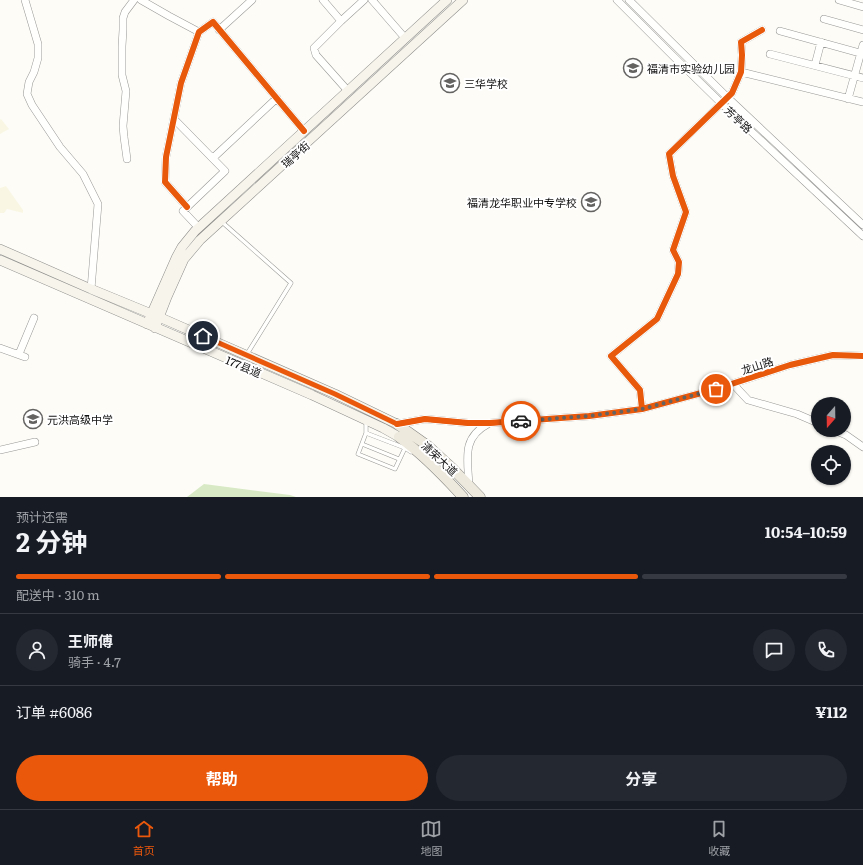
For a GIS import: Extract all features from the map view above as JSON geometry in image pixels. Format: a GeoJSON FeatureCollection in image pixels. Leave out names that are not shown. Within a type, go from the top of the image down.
{"type":"FeatureCollection","features":[{"type":"Feature","properties":{"kind":"main road","name":"瑞亭街"},"geometry":{"type":"LineString","coordinates":[[151,326],[176,258],[182,247],[199,228],[447,0]]}},
{"type":"Feature","properties":{"kind":"main road","name":"瑞亭街"},"geometry":{"type":"LineString","coordinates":[[155,315],[184,259],[200,240],[463,0]]}},
{"type":"Feature","properties":{"kind":"main road","name":"177县道"},"geometry":{"type":"LineString","coordinates":[[0,249],[247,355],[335,394],[397,424]]}},
{"type":"Feature","properties":{"kind":"main road","name":"177县道"},"geometry":{"type":"LineString","coordinates":[[0,260],[312,395],[399,437]]}},
{"type":"Feature","properties":{"kind":"main road","name":"清荣大道"},"geometry":{"type":"LineString","coordinates":[[397,424],[428,446],[480,497]]}},
{"type":"Feature","properties":{"kind":"main road","name":"清荣大道"},"geometry":{"type":"LineString","coordinates":[[399,437],[425,457],[443,474],[463,497]]}},
{"type":"Feature","properties":{"kind":"street"},"geometry":{"type":"LineString","coordinates":[[25,0],[38,44],[38,58],[29,82],[27,94],[32,105],[60,147],[83,174],[98,204],[91,289]]}},
{"type":"Feature","properties":{"kind":"street"},"geometry":{"type":"LineString","coordinates":[[127,159],[124,132],[126,91],[122,75],[122,46],[124,30],[123,18],[125,12],[134,0]]}},
{"type":"Feature","properties":{"kind":"street"},"geometry":{"type":"LineString","coordinates":[[141,0],[199,32]]}},
{"type":"Feature","properties":{"kind":"street"},"geometry":{"type":"LineString","coordinates":[[219,30],[252,0]]}},
{"type":"Feature","properties":{"kind":"street"},"geometry":{"type":"LineString","coordinates":[[323,0],[341,21]]}},
{"type":"Feature","properties":{"kind":"street"},"geometry":{"type":"LineString","coordinates":[[348,91],[316,55],[314,48],[364,0]]}},
{"type":"Feature","properties":{"kind":"street"},"geometry":{"type":"LineString","coordinates":[[372,0],[405,38]]}},
{"type":"Feature","properties":{"kind":"street","name":"芳亭路"},"geometry":{"type":"LineString","coordinates":[[617,0],[721,103],[863,236]]}},
{"type":"Feature","properties":{"kind":"street","name":"芳亭路"},"geometry":{"type":"LineString","coordinates":[[629,0],[727,97],[863,225]]}},
{"type":"Feature","properties":{"kind":"street"},"geometry":{"type":"LineString","coordinates":[[838,0],[863,7]]}},
{"type":"Feature","properties":{"kind":"street"},"geometry":{"type":"LineString","coordinates":[[824,19],[863,30]]}},
{"type":"Feature","properties":{"kind":"street"},"geometry":{"type":"LineString","coordinates":[[188,207],[165,182],[166,157],[181,83],[199,32],[213,22],[304,131]]}},
{"type":"Feature","properties":{"kind":"street"},"geometry":{"type":"LineString","coordinates":[[642,409],[640,390],[611,356],[657,319],[678,274],[679,262],[673,250],[686,212],[673,176],[669,154],[732,93],[740,72],[742,55],[741,42],[762,30]]}},
{"type":"Feature","properties":{"kind":"street"},"geometry":{"type":"LineString","coordinates":[[780,31],[862,53]]}},
{"type":"Feature","properties":{"kind":"street"},"geometry":{"type":"LineString","coordinates":[[815,65],[821,42]]}},
{"type":"Feature","properties":{"kind":"street"},"geometry":{"type":"LineString","coordinates":[[848,99],[863,45]]}},
{"type":"Feature","properties":{"kind":"street"},"geometry":{"type":"LineString","coordinates":[[770,54],[863,78]]}},
{"type":"Feature","properties":{"kind":"street"},"geometry":{"type":"LineString","coordinates":[[740,72],[863,102]]}},
{"type":"Feature","properties":{"kind":"street"},"geometry":{"type":"LineString","coordinates":[[213,158],[277,98]]}},
{"type":"Feature","properties":{"kind":"street"},"geometry":{"type":"LineString","coordinates":[[174,119],[225,171],[183,211],[199,228]]}},
{"type":"Feature","properties":{"kind":"street"},"geometry":{"type":"LineString","coordinates":[[0,348],[22,355],[34,318]]}},
{"type":"Feature","properties":{"kind":"street","name":"龙山路"},"geometry":{"type":"LineString","coordinates":[[397,424],[425,419],[468,423],[490,423],[589,416],[642,409],[733,384],[790,365],[833,355],[863,356]]}},
{"type":"Feature","properties":{"kind":"street"},"geometry":{"type":"LineString","coordinates":[[733,384],[748,400],[797,414],[811,420]]}},
{"type":"Feature","properties":{"kind":"street"},"geometry":{"type":"LineString","coordinates":[[469,486],[469,442],[481,427],[490,423]]}},
{"type":"Feature","properties":{"kind":"street"},"geometry":{"type":"LineString","coordinates":[[849,437],[863,446]]}},
{"type":"Feature","properties":{"kind":"street"},"geometry":{"type":"LineString","coordinates":[[0,450],[35,442]]}},
{"type":"Feature","properties":{"kind":"lane"},"geometry":{"type":"LineString","coordinates":[[221,221],[291,283],[247,355]]}},
{"type":"Feature","properties":{"kind":"lane"},"geometry":{"type":"LineString","coordinates":[[366,421],[366,433],[358,454],[395,469],[405,448]]}},
{"type":"Feature","properties":{"kind":"lane"},"geometry":{"type":"LineString","coordinates":[[366,433],[425,457]]}},
{"type":"Feature","properties":{"kind":"lane"},"geometry":{"type":"LineString","coordinates":[[362,444],[399,459]]}},
{"type":"Feature","properties":{"kind":"shaded area"},"geometry":{"type":"Polygon","coordinates":[[[1,119],[9,129],[0,134],[0,120],[1,119]]]}},
{"type":"Feature","properties":{"kind":"shaded area"},"geometry":{"type":"Polygon","coordinates":[[[6,186],[23,210],[23,213],[7,209],[4,213],[0,213],[0,188],[6,186]]]}},
{"type":"Feature","properties":{"kind":"green space"},"geometry":{"type":"Polygon","coordinates":[[[204,484],[290,495],[296,497],[187,497],[204,484]]]}},
{"type":"Feature","properties":{"kind":"cycle path"},"geometry":{"type":"LineString","coordinates":[[187,207],[165,182],[166,157],[181,83],[199,32],[213,22],[304,131]]}},
{"type":"Feature","properties":{"kind":"cycle path"},"geometry":{"type":"LineString","coordinates":[[642,409],[640,390],[611,356],[657,319],[678,274],[679,262],[673,250],[686,212],[673,176],[669,154],[732,93],[741,72],[741,42],[762,30]]}},
{"type":"Feature","properties":{"kind":"cycle path"},"geometry":{"type":"LineString","coordinates":[[397,424],[425,419],[468,423],[490,423],[589,416],[642,409],[716,389],[790,365],[833,355],[863,356]]}},
{"type":"Feature","properties":{"kind":"way so far"},"geometry":{"type":"LineString","coordinates":[[521,421],[589,416],[642,409],[716,389]]}},
{"type":"Feature","properties":{"kind":"place","name":"福清市实验幼儿园"},"geometry":{"type":"Point","coordinates":[633,68]}},
{"type":"Feature","properties":{"kind":"place","name":"三华学校"},"geometry":{"type":"Point","coordinates":[450,83]}},
{"type":"Feature","properties":{"kind":"place","name":"福清龙华职业中专学校"},"geometry":{"type":"Point","coordinates":[591,202]}},
{"type":"Feature","properties":{"kind":"place","name":"元洪高级中学"},"geometry":{"type":"Point","coordinates":[33,419]}},
{"type":"Feature","properties":{"kind":"route"},"geometry":{"type":"LineString","coordinates":[[203,336],[335,394],[397,424],[425,419],[468,423],[521,421]]}}]}
